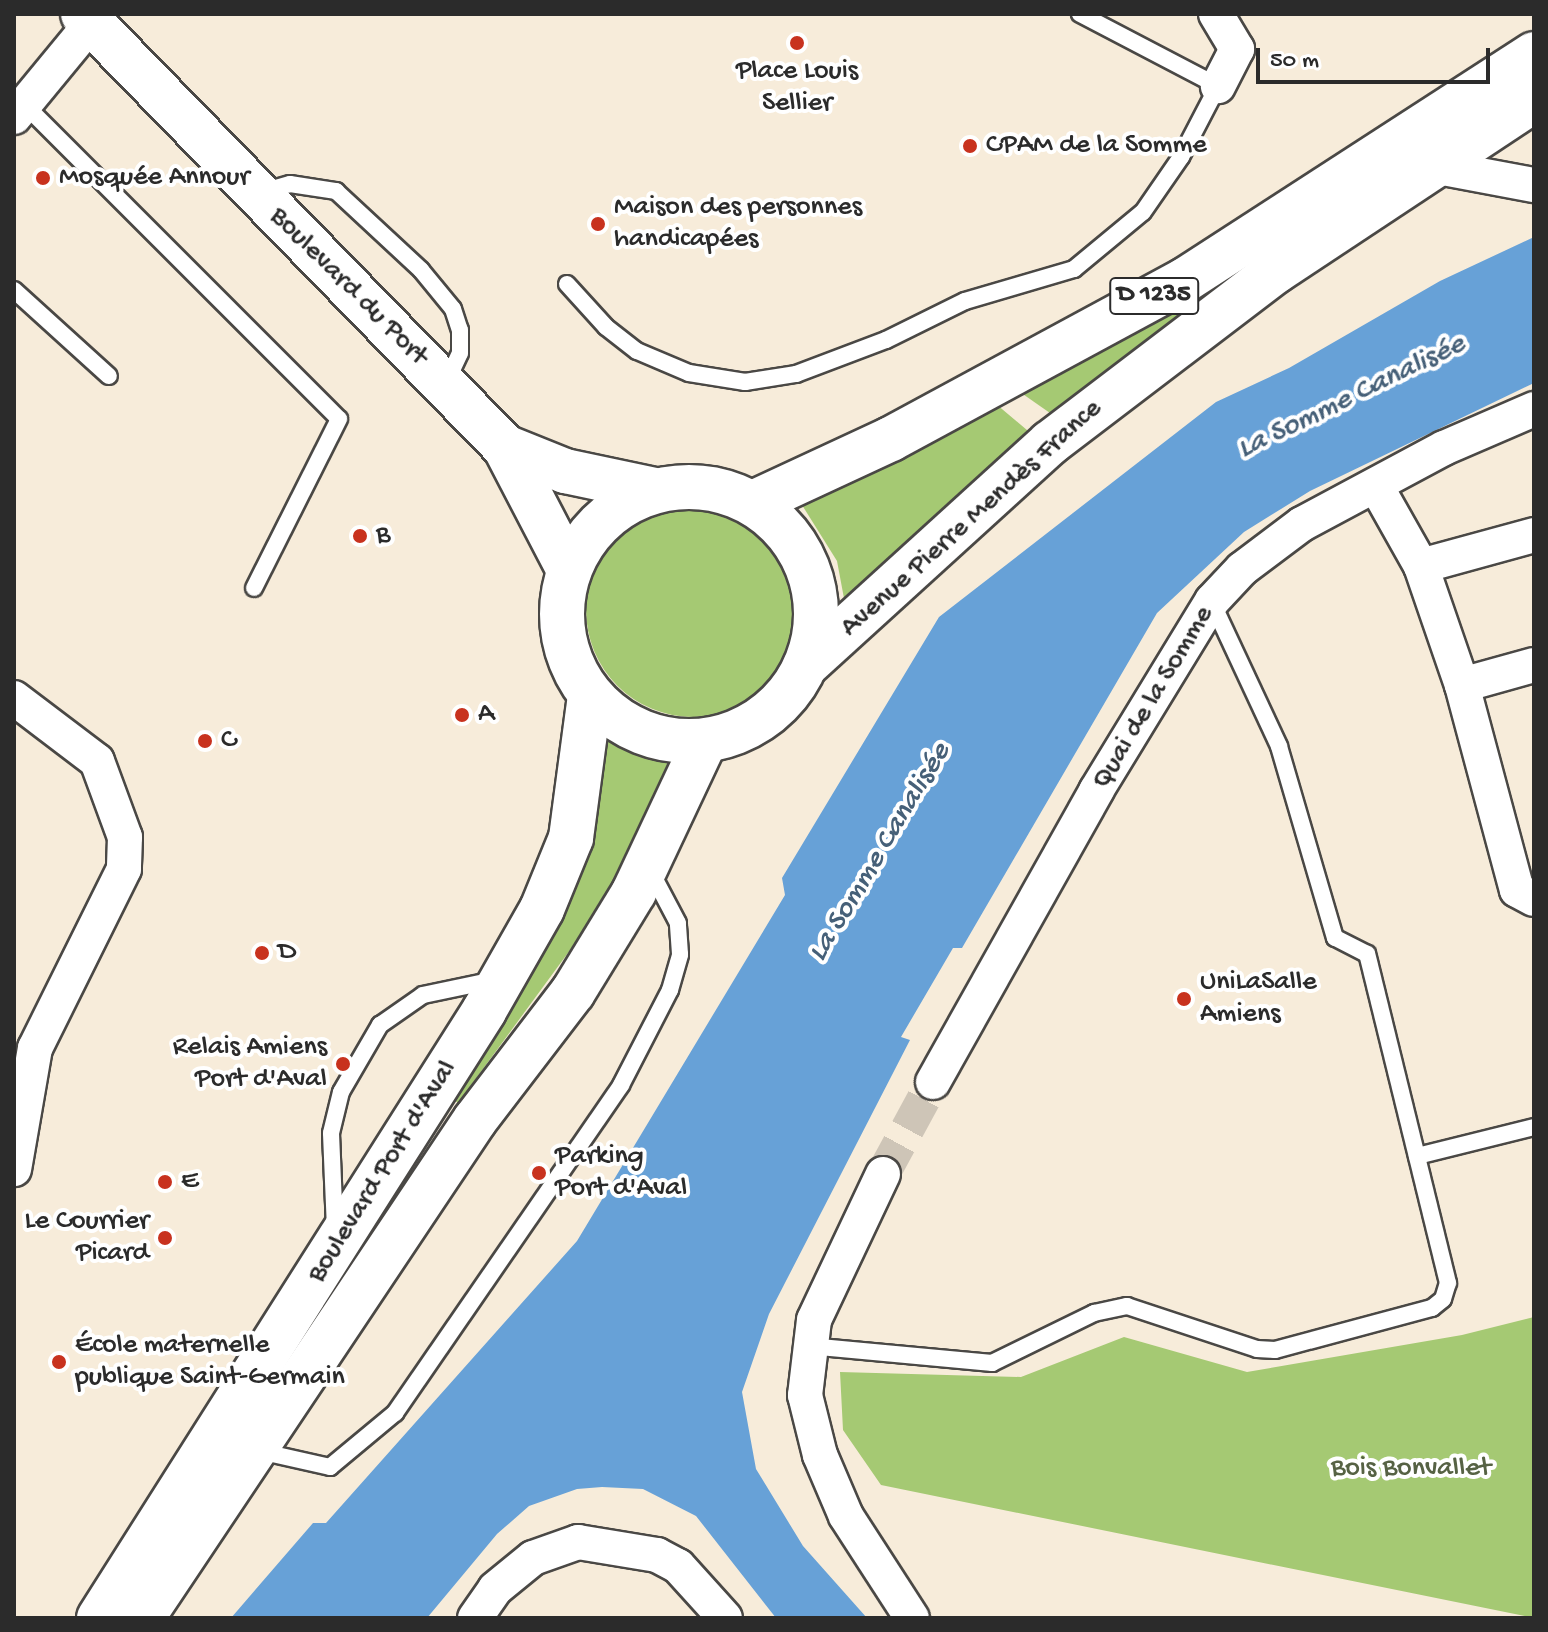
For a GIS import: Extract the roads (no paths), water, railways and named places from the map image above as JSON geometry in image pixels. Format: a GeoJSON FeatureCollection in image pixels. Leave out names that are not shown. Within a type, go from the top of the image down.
{"type":"FeatureCollection","features":[{"type":"Feature","properties":{"kind":"main road","name":"Boulevard du Port"},"geometry":{"type":"LineString","coordinates":[[91,17],[255,194],[505,447],[569,570]]}},
{"type":"Feature","properties":{"kind":"main road","name":"D 1235"},"geometry":{"type":"LineString","coordinates":[[753,503],[891,439],[1185,280],[1534,54]]}},
{"type":"Feature","properties":{"kind":"main road","name":"Avenue Pierre Mendès France"},"geometry":{"type":"LineString","coordinates":[[806,665],[1050,443],[1276,271],[1534,100]]}},
{"type":"Feature","properties":{"kind":"main road","name":"Boulevard du Port"},"geometry":{"type":"LineString","coordinates":[[505,447],[565,471],[655,490]]}},
{"type":"Feature","properties":{"kind":"main road"},"geometry":{"type":"LineString","coordinates":[[689,486],[722,490],[753,503],[782,526],[803,557],[815,592],[816,629],[806,665],[793,688],[754,723],[705,741],[641,733],[614,717],[590,695],[564,641],[561,611],[569,570],[602,519],[655,490],[689,486]]}},
{"type":"Feature","properties":{"kind":"main road","name":"Boulevard Port d'Aval"},"geometry":{"type":"LineString","coordinates":[[99,1618],[337,1245],[542,909],[571,838],[590,695]]}},
{"type":"Feature","properties":{"kind":"main road","name":"Boulevard Port d'Aval"},"geometry":{"type":"LineString","coordinates":[[142,1618],[257,1451],[475,1120],[573,992],[648,865],[705,741]]}},
{"type":"Feature","properties":{"kind":"street"},"geometry":{"type":"LineString","coordinates":[[1216,14],[1237,49],[1218,86]]}},
{"type":"Feature","properties":{"kind":"street"},"geometry":{"type":"LineString","coordinates":[[17,105],[91,17]]}},
{"type":"Feature","properties":{"kind":"street"},"geometry":{"type":"LineString","coordinates":[[1432,166],[1534,185]]}},
{"type":"Feature","properties":{"kind":"street","name":"Quai de la Somme"},"geometry":{"type":"LineString","coordinates":[[933,1082],[1104,778],[1212,601],[1242,569],[1302,524],[1444,448],[1534,409]]}},
{"type":"Feature","properties":{"kind":"street"},"geometry":{"type":"LineString","coordinates":[[1376,486],[1421,566],[1462,685],[1517,890],[1534,899]]}},
{"type":"Feature","properties":{"kind":"street"},"geometry":{"type":"LineString","coordinates":[[1421,566],[1534,535]]}},
{"type":"Feature","properties":{"kind":"street"},"geometry":{"type":"LineString","coordinates":[[1462,685],[1534,665]]}},
{"type":"Feature","properties":{"kind":"street"},"geometry":{"type":"LineString","coordinates":[[14,698],[97,761],[125,837],[124,869],[35,1048],[18,1104],[14,1169]]}},
{"type":"Feature","properties":{"kind":"street"},"geometry":{"type":"LineString","coordinates":[[883,1174],[811,1333],[805,1395],[820,1455],[846,1516],[912,1618]]}},
{"type":"Feature","properties":{"kind":"street"},"geometry":{"type":"LineString","coordinates":[[475,1618],[495,1589],[533,1558],[578,1542],[657,1555],[678,1566],[725,1618]]}},
{"type":"Feature","properties":{"kind":"lane"},"geometry":{"type":"LineString","coordinates":[[567,284],[606,327],[637,351],[689,373],[745,382],[796,374],[886,340],[965,301],[1074,269],[1143,212],[1181,157],[1218,86],[1080,14]]}},
{"type":"Feature","properties":{"kind":"lane"},"geometry":{"type":"LineString","coordinates":[[17,105],[339,419],[254,588]]}},
{"type":"Feature","properties":{"kind":"lane"},"geometry":{"type":"LineString","coordinates":[[255,194],[290,184],[336,191],[421,270],[453,309],[460,330],[460,353],[445,385]]}},
{"type":"Feature","properties":{"kind":"lane"},"geometry":{"type":"LineString","coordinates":[[14,290],[109,376]]}},
{"type":"Feature","properties":{"kind":"lane"},"geometry":{"type":"LineString","coordinates":[[811,1333],[992,1363],[1094,1313],[1127,1306],[1257,1349],[1275,1350],[1432,1308],[1443,1299],[1448,1283],[1367,954],[1335,938],[1279,746],[1212,601]]}},
{"type":"Feature","properties":{"kind":"lane"},"geometry":{"type":"LineString","coordinates":[[257,1451],[330,1467],[395,1413],[621,1085],[670,990],[680,954],[678,923],[648,865]]}},
{"type":"Feature","properties":{"kind":"lane"},"geometry":{"type":"LineString","coordinates":[[337,1245],[331,1133],[341,1092],[380,1025],[423,995],[503,977]]}},
{"type":"Feature","properties":{"kind":"lane"},"geometry":{"type":"LineString","coordinates":[[1417,1156],[1534,1127]]}},
{"type":"Feature","properties":{"kind":"water","name":"La Somme Canalisée"},"geometry":{"type":"Polygon","coordinates":[[[1534,237],[1534,383],[1310,491],[1244,532],[1157,613],[962,948],[953,948],[901,1037],[910,1040],[769,1314],[742,1392],[756,1469],[803,1546],[867,1618],[776,1618],[696,1516],[643,1489],[602,1487],[577,1489],[529,1506],[497,1534],[427,1618],[231,1618],[313,1523],[326,1523],[577,1241],[785,895],[782,878],[939,617],[1216,402],[1289,368],[1440,281],[1534,237]]]}},
{"type":"Feature","properties":{"kind":"tunnel"},"geometry":{"type":"LineString","coordinates":[[883,1174],[933,1082]]}},
{"type":"Feature","properties":{"kind":"place","name":"Place Louis Sellier"},"geometry":{"type":"Point","coordinates":[797,43]}},
{"type":"Feature","properties":{"kind":"place","name":"CPAM de la Somme"},"geometry":{"type":"Point","coordinates":[970,146]}},
{"type":"Feature","properties":{"kind":"place","name":"Mosquée Annour"},"geometry":{"type":"Point","coordinates":[43,178]}},
{"type":"Feature","properties":{"kind":"place","name":"Maison des personnes handicapées"},"geometry":{"type":"Point","coordinates":[598,224]}},
{"type":"Feature","properties":{"kind":"place","name":"B"},"geometry":{"type":"Point","coordinates":[360,536]}},
{"type":"Feature","properties":{"kind":"place","name":"A"},"geometry":{"type":"Point","coordinates":[462,715]}},
{"type":"Feature","properties":{"kind":"place","name":"C"},"geometry":{"type":"Point","coordinates":[205,741]}},
{"type":"Feature","properties":{"kind":"place","name":"D"},"geometry":{"type":"Point","coordinates":[262,953]}},
{"type":"Feature","properties":{"kind":"place","name":"UniLaSalle Amiens"},"geometry":{"type":"Point","coordinates":[1184,999]}},
{"type":"Feature","properties":{"kind":"place","name":"Relais Amiens Port d'Aval"},"geometry":{"type":"Point","coordinates":[343,1064]}},
{"type":"Feature","properties":{"kind":"place","name":"Parking Port d'Aval"},"geometry":{"type":"Point","coordinates":[539,1173]}},
{"type":"Feature","properties":{"kind":"place","name":"E"},"geometry":{"type":"Point","coordinates":[165,1182]}},
{"type":"Feature","properties":{"kind":"place","name":"Le Courrier Picard"},"geometry":{"type":"Point","coordinates":[165,1238]}},
{"type":"Feature","properties":{"kind":"place","name":"École maternelle publique Saint-Germain"},"geometry":{"type":"Point","coordinates":[59,1362]}},
{"type":"Feature","properties":{"kind":"park label","name":"Bois Bonvallet"},"geometry":{"type":"Point","coordinates":[1411,1469]}}]}
